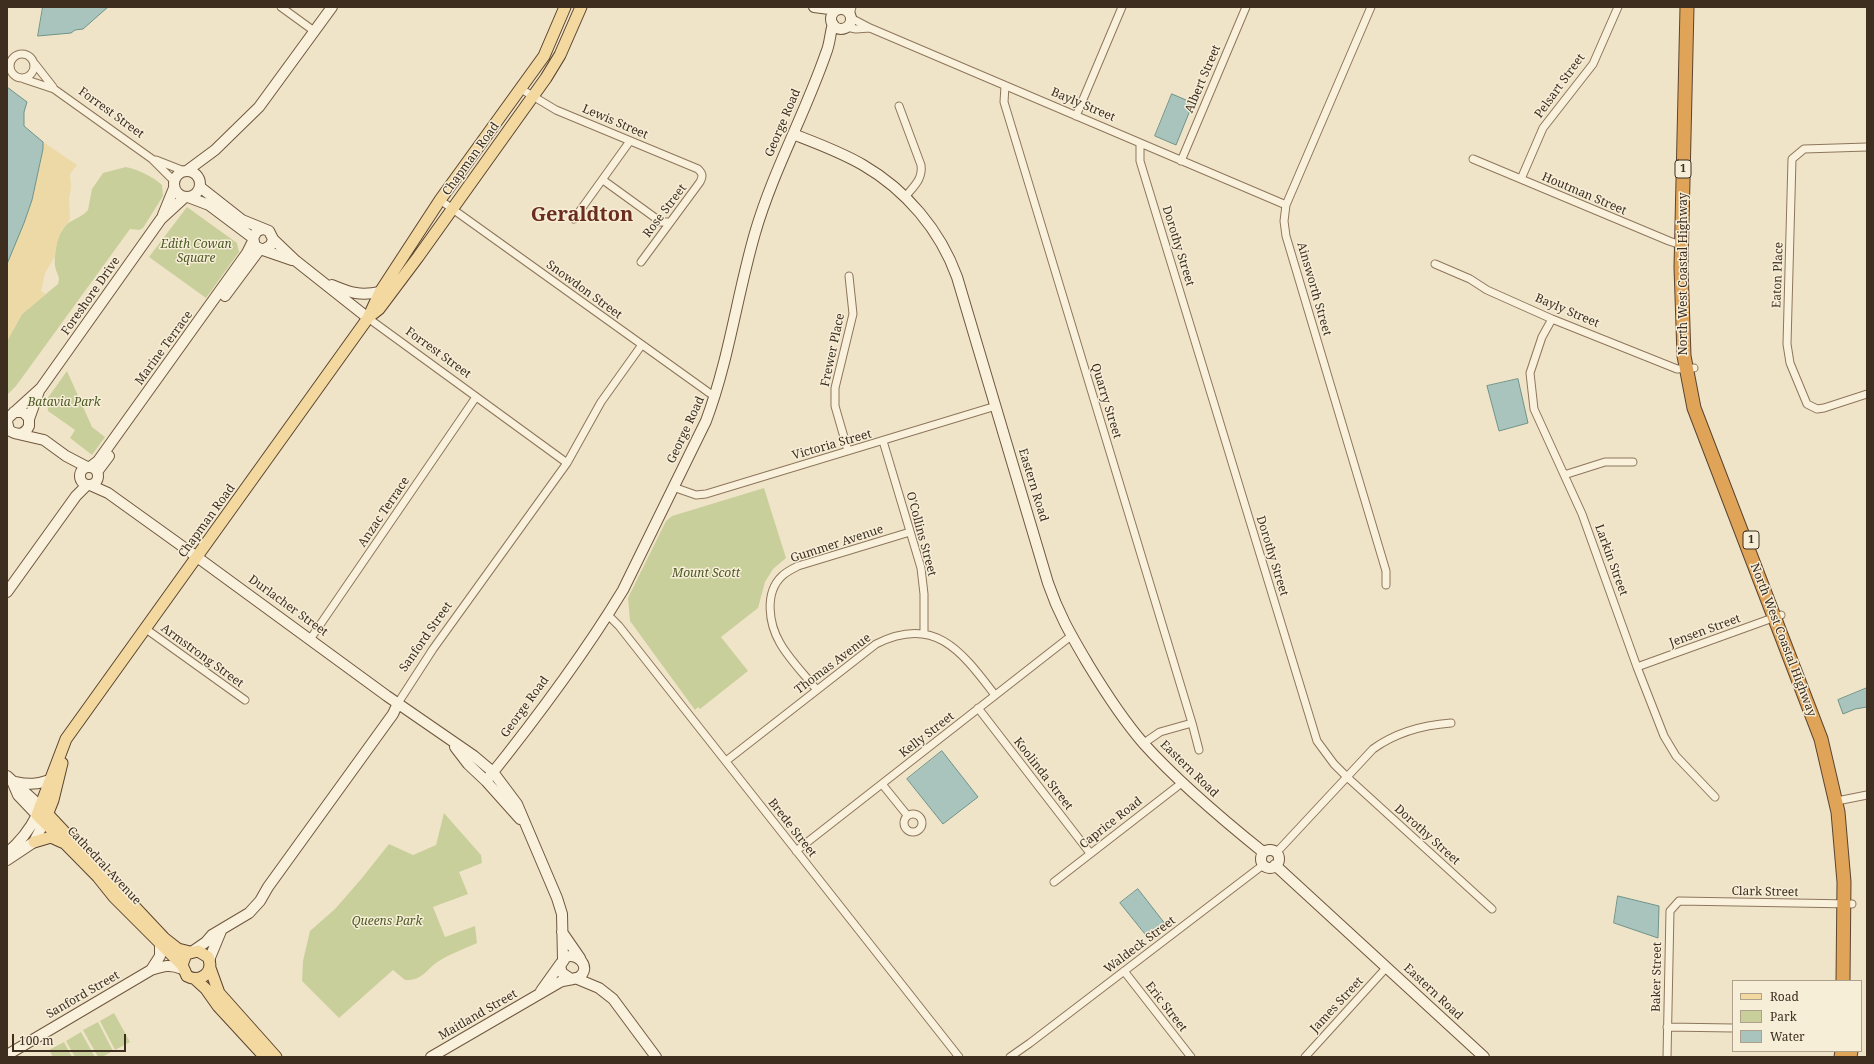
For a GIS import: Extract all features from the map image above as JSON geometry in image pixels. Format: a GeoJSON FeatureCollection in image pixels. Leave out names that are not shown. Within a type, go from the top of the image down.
{"type":"FeatureCollection","features":[{"type":"Feature","properties":{"kind":"highway","name":"North West Coastal Highway"},"geometry":{"type":"LineString","coordinates":[[1687,7],[1685,92],[1684,356],[1690,368],[1694,408],[1777,616],[1824,728],[1847,817],[1852,883],[1848,904],[1843,980]]}},
{"type":"Feature","properties":{"kind":"highway","name":"North West Coastal Highway"},"geometry":{"type":"LineString","coordinates":[[1777,616],[1820,739],[1838,812],[1848,904],[1851,980]]}},
{"type":"Feature","properties":{"kind":"main road","name":"Chapman Road"},"geometry":{"type":"LineString","coordinates":[[42,814],[50,780],[66,739],[368,318],[380,292],[440,200],[544,56],[565,7]]}},
{"type":"Feature","properties":{"kind":"main road","name":"Chapman Road"},"geometry":{"type":"LineString","coordinates":[[368,318],[379,309],[418,257],[451,208],[533,96],[560,55],[581,7]]}},
{"type":"Feature","properties":{"kind":"main road","name":"Chapman Road"},"geometry":{"type":"LineString","coordinates":[[42,814],[61,771],[66,739]]}},
{"type":"Feature","properties":{"kind":"main road","name":"Cathedral Avenue"},"geometry":{"type":"LineString","coordinates":[[42,814],[66,844],[182,967]]}},
{"type":"Feature","properties":{"kind":"main road","name":"Cathedral Avenue"},"geometry":{"type":"LineString","coordinates":[[42,814],[164,938],[178,948],[192,952]]}},
{"type":"Feature","properties":{"kind":"main road"},"geometry":{"type":"LineString","coordinates":[[34,842],[51,837],[66,844]]}},
{"type":"Feature","properties":{"kind":"main road"},"geometry":{"type":"LineString","coordinates":[[265,1057],[218,1006],[206,989],[194,979],[187,976],[182,967],[184,958],[192,952],[205,954],[210,964],[214,982],[223,998],[276,1057]]}},
{"type":"Feature","properties":{"kind":"main road"},"geometry":{"type":"LineString","coordinates":[[194,979],[202,977],[210,964]]}},
{"type":"Feature","properties":{"kind":"street"},"geometry":{"type":"LineString","coordinates":[[281,7],[314,31]]}},
{"type":"Feature","properties":{"kind":"street"},"geometry":{"type":"LineString","coordinates":[[186,170],[195,173],[200,183],[242,220],[269,231],[273,239],[269,247],[261,249],[255,246],[253,240],[208,205],[179,195],[174,184],[178,174],[215,150],[258,106],[332,7]]}},
{"type":"Feature","properties":{"kind":"street"},"geometry":{"type":"LineString","coordinates":[[814,7],[846,10],[851,13],[849,24],[845,27],[838,28],[814,7]]}},
{"type":"Feature","properties":{"kind":"street"},"geometry":{"type":"LineString","coordinates":[[1076,116],[1122,7]]}},
{"type":"Feature","properties":{"kind":"street","name":"Albert Street"},"geometry":{"type":"LineString","coordinates":[[1181,160],[1246,7]]}},
{"type":"Feature","properties":{"kind":"street","name":"Ainsworth Street"},"geometry":{"type":"LineString","coordinates":[[1371,7],[1286,205],[1284,221],[1286,236],[1386,571],[1386,585]]}},
{"type":"Feature","properties":{"kind":"street","name":"Pelsart Street"},"geometry":{"type":"LineString","coordinates":[[1521,179],[1544,128],[1593,64],[1618,7]]}},
{"type":"Feature","properties":{"kind":"street"},"geometry":{"type":"LineString","coordinates":[[832,22],[832,14],[839,9]]}},
{"type":"Feature","properties":{"kind":"street","name":"Bayly Street"},"geometry":{"type":"LineString","coordinates":[[851,13],[870,28],[1286,205]]}},
{"type":"Feature","properties":{"kind":"street","name":"George Road"},"geometry":{"type":"LineString","coordinates":[[486,781],[608,615],[623,590],[706,420],[715,397],[755,234],[769,191],[827,52],[832,22]]}},
{"type":"Feature","properties":{"kind":"street","name":"Bayly Street"},"geometry":{"type":"LineString","coordinates":[[845,27],[856,29],[870,28]]}},
{"type":"Feature","properties":{"kind":"street","name":"George Road"},"geometry":{"type":"LineString","coordinates":[[827,52],[845,27]]}},
{"type":"Feature","properties":{"kind":"street","name":"Forrest Street"},"geometry":{"type":"LineString","coordinates":[[54,89],[30,56],[22,54],[14,56],[11,60],[10,68],[13,75],[54,89],[152,159],[173,168],[186,170]]}},
{"type":"Feature","properties":{"kind":"street"},"geometry":{"type":"LineString","coordinates":[[24,78],[34,72],[35,64]]}},
{"type":"Feature","properties":{"kind":"street","name":"Quarry Street"},"geometry":{"type":"LineString","coordinates":[[1005,86],[1004,102],[1199,750]]}},
{"type":"Feature","properties":{"kind":"street","name":"Lewis Street"},"geometry":{"type":"LineString","coordinates":[[521,89],[556,110],[698,169],[702,173]]}},
{"type":"Feature","properties":{"kind":"street"},"geometry":{"type":"LineString","coordinates":[[899,106],[922,165],[921,178],[905,196]]}},
{"type":"Feature","properties":{"kind":"street","name":"Eastern Road"},"geometry":{"type":"LineString","coordinates":[[793,134],[862,164],[885,179],[905,196],[932,228],[952,263],[1048,582],[1063,621],[1122,717],[1144,743],[1183,782],[1230,825],[1263,852]]}},
{"type":"Feature","properties":{"kind":"street"},"geometry":{"type":"LineString","coordinates":[[574,219],[630,141]]}},
{"type":"Feature","properties":{"kind":"street","name":"Dorothy Street"},"geometry":{"type":"LineString","coordinates":[[1140,143],[1140,161],[1317,741],[1334,764],[1347,777],[1492,909]]}},
{"type":"Feature","properties":{"kind":"street","name":"Eaton Place"},"geometry":{"type":"LineString","coordinates":[[1867,147],[1804,148],[1792,159],[1787,344],[1790,363],[1807,404],[1817,408],[1824,408],[1867,394]]}},
{"type":"Feature","properties":{"kind":"street"},"geometry":{"type":"LineString","coordinates":[[186,197],[196,194],[215,150]]}},
{"type":"Feature","properties":{"kind":"street","name":"Forrest Street"},"geometry":{"type":"LineString","coordinates":[[152,159],[174,184]]}},
{"type":"Feature","properties":{"kind":"street","name":"Houtman Street"},"geometry":{"type":"LineString","coordinates":[[1473,159],[1685,246]]}},
{"type":"Feature","properties":{"kind":"street","name":"Rose Street"},"geometry":{"type":"LineString","coordinates":[[641,262],[700,182],[702,173]]}},
{"type":"Feature","properties":{"kind":"street"},"geometry":{"type":"LineString","coordinates":[[603,180],[661,222],[670,222]]}},
{"type":"Feature","properties":{"kind":"street","name":"Foreshore Drive"},"geometry":{"type":"LineString","coordinates":[[161,219],[174,184]]}},
{"type":"Feature","properties":{"kind":"street","name":"Foreshore Drive"},"geometry":{"type":"LineString","coordinates":[[14,412],[41,388],[161,219],[186,197]]}},
{"type":"Feature","properties":{"kind":"street","name":"Snowdon Street"},"geometry":{"type":"LineString","coordinates":[[440,200],[641,346],[715,397]]}},
{"type":"Feature","properties":{"kind":"street"},"geometry":{"type":"LineString","coordinates":[[253,240],[257,231],[262,229]]}},
{"type":"Feature","properties":{"kind":"street","name":"Forrest Street"},"geometry":{"type":"LineString","coordinates":[[273,239],[296,261],[368,318],[567,462]]}},
{"type":"Feature","properties":{"kind":"street","name":"Marine Terrace"},"geometry":{"type":"LineString","coordinates":[[91,476],[98,460],[247,253],[253,240]]}},
{"type":"Feature","properties":{"kind":"street","name":"Forrest Street"},"geometry":{"type":"LineString","coordinates":[[261,249],[296,261]]}},
{"type":"Feature","properties":{"kind":"street","name":"Marine Terrace"},"geometry":{"type":"LineString","coordinates":[[7,592],[76,496],[261,249]]}},
{"type":"Feature","properties":{"kind":"street","name":"Bayly Street"},"geometry":{"type":"LineString","coordinates":[[1435,264],[1470,279],[1487,290],[1552,319],[1677,369],[1690,368]]}},
{"type":"Feature","properties":{"kind":"street","name":"Frewer Place"},"geometry":{"type":"LineString","coordinates":[[848,451],[835,406],[835,388],[853,314],[849,276]]}},
{"type":"Feature","properties":{"kind":"street"},"geometry":{"type":"LineString","coordinates":[[321,281],[353,293],[365,295],[380,292]]}},
{"type":"Feature","properties":{"kind":"street","name":"Larkin Street"},"geometry":{"type":"LineString","coordinates":[[1552,319],[1542,337],[1530,373],[1534,409],[1582,514],[1637,667],[1664,736],[1676,756],[1715,797]]}},
{"type":"Feature","properties":{"kind":"street","name":"Sanford Street"},"geometry":{"type":"LineString","coordinates":[[192,952],[206,942],[212,935],[249,913],[260,901],[268,887],[393,714],[398,703],[433,649],[567,462],[601,402],[641,346]]}},
{"type":"Feature","properties":{"kind":"street","name":"Foreshore Drive"},"geometry":{"type":"LineString","coordinates":[[30,420],[41,388]]}},
{"type":"Feature","properties":{"kind":"street","name":"Anzac Terrace"},"geometry":{"type":"LineString","coordinates":[[311,638],[476,397]]}},
{"type":"Feature","properties":{"kind":"street","name":"Victoria Street"},"geometry":{"type":"LineString","coordinates":[[673,487],[696,495],[706,494],[882,442],[996,406]]}},
{"type":"Feature","properties":{"kind":"street"},"geometry":{"type":"LineString","coordinates":[[14,412],[23,412],[30,420],[27,430],[18,434],[10,430],[7,422],[11,414],[14,412]]}},
{"type":"Feature","properties":{"kind":"street","name":"Durlacher Street"},"geometry":{"type":"LineString","coordinates":[[30,420],[44,440],[91,476],[108,493],[311,638],[451,742],[474,756],[493,772],[517,804],[525,826],[557,898],[562,914],[562,961]]}},
{"type":"Feature","properties":{"kind":"street","name":"Durlacher Street"},"geometry":{"type":"LineString","coordinates":[[18,434],[44,440]]}},
{"type":"Feature","properties":{"kind":"street","name":"O'Collins Street"},"geometry":{"type":"LineString","coordinates":[[882,442],[910,532],[923,581],[924,634]]}},
{"type":"Feature","properties":{"kind":"street","name":"Durlacher Street"},"geometry":{"type":"LineString","coordinates":[[66,456],[80,476],[82,482],[91,476]]}},
{"type":"Feature","properties":{"kind":"street"},"geometry":{"type":"LineString","coordinates":[[1564,475],[1605,462],[1633,462]]}},
{"type":"Feature","properties":{"kind":"street","name":"Gummer Avenue"},"geometry":{"type":"LineString","coordinates":[[816,689],[780,643],[774,631],[770,611],[772,595],[777,582],[782,576],[798,566],[910,532]]}},
{"type":"Feature","properties":{"kind":"street","name":"Brede Street"},"geometry":{"type":"LineString","coordinates":[[608,615],[619,626],[959,1056]]}},
{"type":"Feature","properties":{"kind":"street","name":"Jensen Street"},"geometry":{"type":"LineString","coordinates":[[1637,667],[1777,616]]}},
{"type":"Feature","properties":{"kind":"street","name":"Armstrong Street"},"geometry":{"type":"LineString","coordinates":[[146,629],[245,700]]}},
{"type":"Feature","properties":{"kind":"street","name":"Thomas Avenue"},"geometry":{"type":"LineString","coordinates":[[726,761],[816,689],[882,640],[899,634],[924,634],[944,640],[966,658],[995,695]]}},
{"type":"Feature","properties":{"kind":"street","name":"Kelly Street"},"geometry":{"type":"LineString","coordinates":[[796,851],[1071,636]]}},
{"type":"Feature","properties":{"kind":"street","name":"Koolinda Street"},"geometry":{"type":"LineString","coordinates":[[978,708],[1090,853]]}},
{"type":"Feature","properties":{"kind":"street"},"geometry":{"type":"LineString","coordinates":[[1144,743],[1160,732],[1192,723]]}},
{"type":"Feature","properties":{"kind":"street"},"geometry":{"type":"LineString","coordinates":[[1276,853],[1373,749],[1387,738],[1433,724],[1451,723]]}},
{"type":"Feature","properties":{"kind":"street","name":"Durlacher Street"},"geometry":{"type":"LineString","coordinates":[[451,742],[468,764],[486,781],[525,826]]}},
{"type":"Feature","properties":{"kind":"street"},"geometry":{"type":"LineString","coordinates":[[10,779],[26,785],[37,784],[50,780]]}},
{"type":"Feature","properties":{"kind":"street","name":"Cathedral Avenue"},"geometry":{"type":"LineString","coordinates":[[10,779],[18,795],[42,814]]}},
{"type":"Feature","properties":{"kind":"street","name":"Caprice Road"},"geometry":{"type":"LineString","coordinates":[[1054,882],[1183,782]]}},
{"type":"Feature","properties":{"kind":"street"},"geometry":{"type":"LineString","coordinates":[[882,784],[907,815]]}},
{"type":"Feature","properties":{"kind":"street"},"geometry":{"type":"LineString","coordinates":[[1842,800],[1867,795]]}},
{"type":"Feature","properties":{"kind":"street"},"geometry":{"type":"LineString","coordinates":[[7,860],[34,842],[42,814]]}},
{"type":"Feature","properties":{"kind":"street"},"geometry":{"type":"LineString","coordinates":[[7,853],[15,846],[42,814]]}},
{"type":"Feature","properties":{"kind":"street"},"geometry":{"type":"LineString","coordinates":[[1271,850],[1276,853],[1278,861],[1275,866],[1268,867],[1263,865],[1261,860],[1263,852],[1271,850]]}},
{"type":"Feature","properties":{"kind":"street","name":"Waldeck Street"},"geometry":{"type":"LineString","coordinates":[[1010,1057],[1263,865]]}},
{"type":"Feature","properties":{"kind":"street","name":"Eastern Road"},"geometry":{"type":"LineString","coordinates":[[1275,866],[1484,1057]]}},
{"type":"Feature","properties":{"kind":"street","name":"Clark Street"},"geometry":{"type":"LineString","coordinates":[[1679,901],[1848,904]]}},
{"type":"Feature","properties":{"kind":"street","name":"Baker Street"},"geometry":{"type":"LineString","coordinates":[[1667,1057],[1670,911],[1679,901]]}},
{"type":"Feature","properties":{"kind":"street"},"geometry":{"type":"LineString","coordinates":[[210,964],[220,931]]}},
{"type":"Feature","properties":{"kind":"street"},"geometry":{"type":"LineString","coordinates":[[562,932],[580,958],[584,968],[599,988],[620,1007],[656,1057]]}},
{"type":"Feature","properties":{"kind":"street"},"geometry":{"type":"LineString","coordinates":[[151,970],[160,956],[160,945]]}},
{"type":"Feature","properties":{"kind":"street"},"geometry":{"type":"LineString","coordinates":[[580,958],[573,955],[562,961],[562,973],[599,988]]}},
{"type":"Feature","properties":{"kind":"street","name":"Maitland Street"},"geometry":{"type":"LineString","coordinates":[[538,995],[562,961]]}},
{"type":"Feature","properties":{"kind":"street","name":"Sanford Street"},"geometry":{"type":"LineString","coordinates":[[7,1055],[151,970],[165,965],[182,967]]}},
{"type":"Feature","properties":{"kind":"street"},"geometry":{"type":"LineString","coordinates":[[573,978],[581,974],[584,968]]}},
{"type":"Feature","properties":{"kind":"street","name":"James Street"},"geometry":{"type":"LineString","coordinates":[[1304,1057],[1386,968]]}},
{"type":"Feature","properties":{"kind":"street","name":"Eric Street"},"geometry":{"type":"LineString","coordinates":[[1124,971],[1191,1057]]}},
{"type":"Feature","properties":{"kind":"street","name":"Maitland Street"},"geometry":{"type":"LineString","coordinates":[[431,1057],[560,982],[573,978]]}},
{"type":"Feature","properties":{"kind":"street"},"geometry":{"type":"LineString","coordinates":[[1667,1027],[1732,1028]]}},
{"type":"Feature","properties":{"kind":"street","name":"Waldeck Street"},"geometry":{"type":"LineString","coordinates":[[1018,1057],[1030,1043]]}},
{"type":"Feature","properties":{"kind":"green space"},"geometry":{"type":"Polygon","coordinates":[[[126,167],[145,174],[162,185],[163,196],[143,228],[139,230],[130,229],[16,386],[7,395],[7,341],[22,314],[58,284],[59,277],[55,266],[55,257],[57,242],[61,233],[68,223],[88,210],[92,189],[103,173],[126,167]]]}},
{"type":"Feature","properties":{"kind":"green space","name":"Edith Cowan Square"},"geometry":{"type":"Polygon","coordinates":[[[187,207],[237,243],[239,252],[206,298],[149,257],[187,207]]]}},
{"type":"Feature","properties":{"kind":"green space","name":"Batavia Park"},"geometry":{"type":"Polygon","coordinates":[[[67,371],[92,427],[105,437],[92,455],[70,438],[75,430],[48,411],[47,399],[67,371]]]}},
{"type":"Feature","properties":{"kind":"green space","name":"Mount Scott"},"geometry":{"type":"Polygon","coordinates":[[[764,488],[786,558],[773,569],[765,582],[758,608],[721,637],[748,671],[700,709],[698,707],[695,710],[630,621],[628,598],[666,521],[672,516],[764,488]]]}},
{"type":"Feature","properties":{"kind":"green space","name":"Queens Park"},"geometry":{"type":"Polygon","coordinates":[[[444,813],[481,855],[482,863],[459,872],[468,894],[433,907],[445,937],[475,926],[477,943],[443,958],[416,979],[405,980],[393,970],[339,1018],[302,981],[303,961],[310,931],[335,909],[389,844],[413,855],[436,845],[444,813]]]}},
{"type":"Feature","properties":{"kind":"green space"},"geometry":{"type":"Polygon","coordinates":[[[114,1013],[130,1042],[115,1050],[100,1021],[114,1013]]]}},
{"type":"Feature","properties":{"kind":"green space"},"geometry":{"type":"Polygon","coordinates":[[[98,1022],[113,1051],[102,1057],[98,1057],[83,1030],[98,1022]]]}},
{"type":"Feature","properties":{"kind":"green space"},"geometry":{"type":"Polygon","coordinates":[[[81,1032],[95,1057],[75,1057],[66,1041],[81,1032]]]}},
{"type":"Feature","properties":{"kind":"green space"},"geometry":{"type":"Polygon","coordinates":[[[64,1042],[72,1057],[53,1057],[49,1050],[64,1042]]]}},
{"type":"Feature","properties":{"kind":"sand"},"geometry":{"type":"Polygon","coordinates":[[[43,142],[77,165],[70,174],[70,217],[69,222],[62,229],[57,242],[55,256],[45,273],[41,291],[46,294],[22,314],[7,341],[7,264],[32,200],[43,149],[43,142]]]}},
{"type":"Feature","properties":{"kind":"water"},"geometry":{"type":"Polygon","coordinates":[[[43,7],[108,7],[83,29],[75,30],[71,33],[38,36],[43,7]]]}},
{"type":"Feature","properties":{"kind":"water"},"geometry":{"type":"Polygon","coordinates":[[[7,87],[27,102],[24,112],[24,126],[43,142],[43,149],[32,200],[7,264],[7,87]]]}},
{"type":"Feature","properties":{"kind":"water"},"geometry":{"type":"Polygon","coordinates":[[[1172,94],[1193,103],[1176,145],[1155,136],[1172,94]]]}},
{"type":"Feature","properties":{"kind":"water"},"geometry":{"type":"Polygon","coordinates":[[[1518,379],[1528,423],[1499,431],[1487,386],[1518,379]]]}},
{"type":"Feature","properties":{"kind":"water"},"geometry":{"type":"Polygon","coordinates":[[[1867,688],[1867,707],[1855,709],[1843,714],[1838,700],[1867,688]]]}},
{"type":"Feature","properties":{"kind":"water"},"geometry":{"type":"Polygon","coordinates":[[[942,751],[978,797],[943,824],[907,779],[942,751]]]}},
{"type":"Feature","properties":{"kind":"water"},"geometry":{"type":"Polygon","coordinates":[[[1138,889],[1166,925],[1149,939],[1120,903],[1138,889]]]}},
{"type":"Feature","properties":{"kind":"water"},"geometry":{"type":"Polygon","coordinates":[[[1618,896],[1659,906],[1658,938],[1614,923],[1618,896]]]}},
{"type":"Feature","properties":{"kind":"district","name":"Geraldton"},"geometry":{"type":"Point","coordinates":[582,215]}}]}
